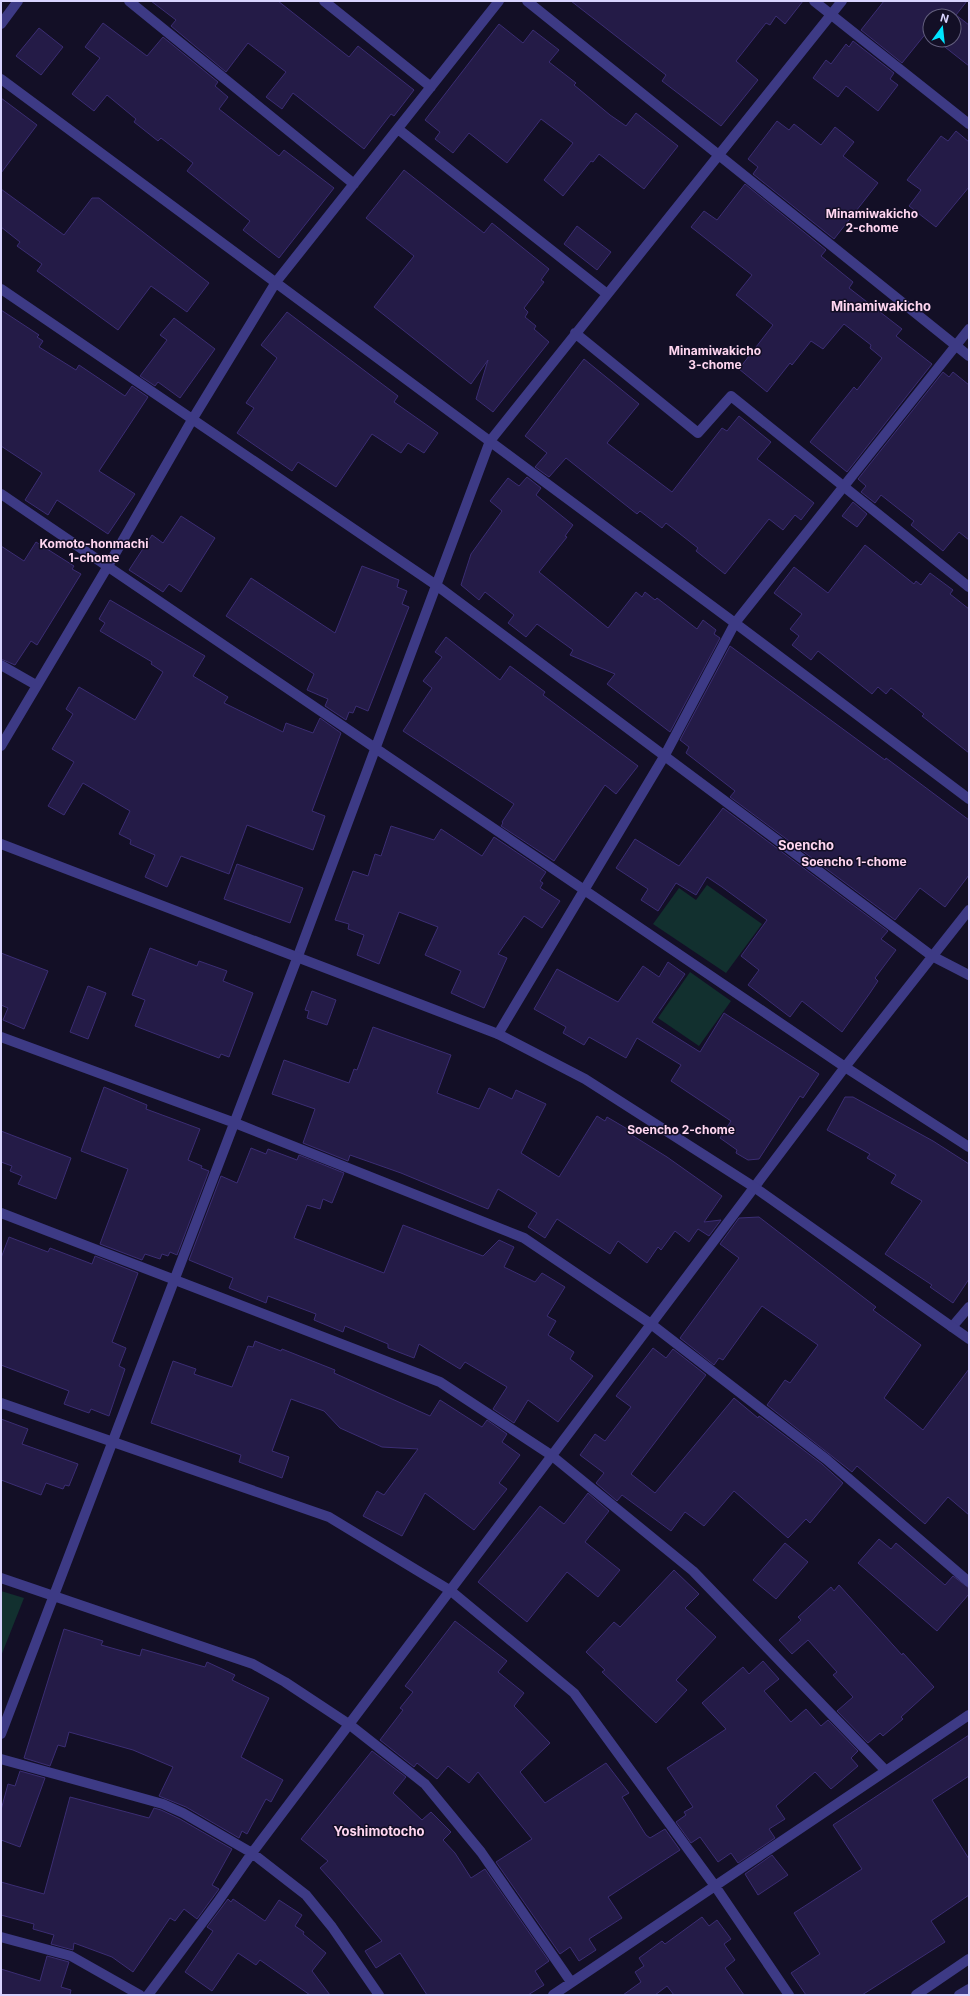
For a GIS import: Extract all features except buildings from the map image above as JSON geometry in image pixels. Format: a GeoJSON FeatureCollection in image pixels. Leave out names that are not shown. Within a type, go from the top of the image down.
{"type":"FeatureCollection","features":[{"type":"Feature","properties":{"kind":"street"},"geometry":{"type":"LineString","coordinates":[[1,24],[18,1]]}},
{"type":"Feature","properties":{"kind":"street"},"geometry":{"type":"LineString","coordinates":[[128,1],[354,184]]}},
{"type":"Feature","properties":{"kind":"street"},"geometry":{"type":"LineString","coordinates":[[324,1],[431,87]]}},
{"type":"Feature","properties":{"kind":"street"},"geometry":{"type":"LineString","coordinates":[[1,746],[108,566],[192,420],[276,282],[500,1]]}},
{"type":"Feature","properties":{"kind":"street"},"geometry":{"type":"LineString","coordinates":[[527,1],[720,154],[969,356]]}},
{"type":"Feature","properties":{"kind":"street"},"geometry":{"type":"LineString","coordinates":[[814,1],[969,124]]}},
{"type":"Feature","properties":{"kind":"street"},"geometry":{"type":"LineString","coordinates":[[1,1734],[298,956],[490,441],[842,1]]}},
{"type":"Feature","properties":{"kind":"street"},"geometry":{"type":"LineString","coordinates":[[1,78],[736,623],[969,799]]}},
{"type":"Feature","properties":{"kind":"street"},"geometry":{"type":"LineString","coordinates":[[398,129],[607,294]]}},
{"type":"Feature","properties":{"kind":"street"},"geometry":{"type":"LineString","coordinates":[[1,289],[436,585],[932,956],[969,975]]}},
{"type":"Feature","properties":{"kind":"street"},"geometry":{"type":"LineString","coordinates":[[498,1034],[665,755],[736,623],[969,329]]}},
{"type":"Feature","properties":{"kind":"street"},"geometry":{"type":"LineString","coordinates":[[575,334],[698,433],[731,396],[969,587]]}},
{"type":"Feature","properties":{"kind":"street"},"geometry":{"type":"LineString","coordinates":[[1,494],[375,750],[585,890],[845,1067],[969,1147]]}},
{"type":"Feature","properties":{"kind":"street"},"geometry":{"type":"LineString","coordinates":[[1,665],[36,685]]}},
{"type":"Feature","properties":{"kind":"street"},"geometry":{"type":"LineString","coordinates":[[1,844],[298,956],[498,1034],[585,1079],[754,1187],[969,1339]]}},
{"type":"Feature","properties":{"kind":"street"},"geometry":{"type":"LineString","coordinates":[[148,1995],[218,1903],[252,1853],[350,1725],[551,1455],[845,1067],[969,910]]}},
{"type":"Feature","properties":{"kind":"street"},"geometry":{"type":"LineString","coordinates":[[1,1037],[234,1123],[524,1238],[651,1324],[826,1459],[969,1582]]}},
{"type":"Feature","properties":{"kind":"street"},"geometry":{"type":"LineString","coordinates":[[1,1213],[440,1382],[551,1455],[693,1571],[886,1771]]}},
{"type":"Feature","properties":{"kind":"street"},"geometry":{"type":"LineString","coordinates":[[952,1327],[969,1307]]}},
{"type":"Feature","properties":{"kind":"street"},"geometry":{"type":"LineString","coordinates":[[1,1403],[329,1517],[450,1591],[574,1693],[715,1886],[789,1995]]}},
{"type":"Feature","properties":{"kind":"street"},"geometry":{"type":"LineString","coordinates":[[1,1578],[253,1664],[285,1682],[350,1725],[425,1784],[481,1852],[571,1982]]}},
{"type":"Feature","properties":{"kind":"street"},"geometry":{"type":"LineString","coordinates":[[553,1995],[969,1715]]}},
{"type":"Feature","properties":{"kind":"street"},"geometry":{"type":"LineString","coordinates":[[1,1759],[163,1804],[183,1813],[252,1853],[306,1895],[332,1927],[379,1995]]}},
{"type":"Feature","properties":{"kind":"street"},"geometry":{"type":"LineString","coordinates":[[1,1937],[71,1956],[140,1995]]}},
{"type":"Feature","properties":{"kind":"street"},"geometry":{"type":"LineString","coordinates":[[916,1995],[969,1959]]}},
{"type":"Feature","properties":{"kind":"street"},"geometry":{"type":"LineString","coordinates":[[959,1995],[969,1988]]}},
{"type":"Feature","properties":{"kind":"green space"},"geometry":{"type":"Polygon","coordinates":[[[707,885],[762,924],[726,973],[653,924],[679,888],[696,900],[707,885]]]}},
{"type":"Feature","properties":{"kind":"green space"},"geometry":{"type":"Polygon","coordinates":[[[690,972],[731,1001],[699,1046],[658,1018],[690,972]]]}},
{"type":"Feature","properties":{"kind":"green space"},"geometry":{"type":"Polygon","coordinates":[[[1,1591],[24,1598],[1,1656],[1,1591]]]}},
{"type":"Feature","properties":{"kind":"district","name":"Minamiwakicho 2-chome"},"geometry":{"type":"Point","coordinates":[872,220]}},
{"type":"Feature","properties":{"kind":"district","name":"Minamiwakicho"},"geometry":{"type":"Point","coordinates":[881,306]}},
{"type":"Feature","properties":{"kind":"district","name":"Minamiwakicho 3-chome"},"geometry":{"type":"Point","coordinates":[715,357]}},
{"type":"Feature","properties":{"kind":"district","name":"Komoto-honmachi 1-chome"},"geometry":{"type":"Point","coordinates":[94,550]}},
{"type":"Feature","properties":{"kind":"district","name":"Soencho"},"geometry":{"type":"Point","coordinates":[806,845]}},
{"type":"Feature","properties":{"kind":"district","name":"Soencho 1-chome"},"geometry":{"type":"Point","coordinates":[854,861]}},
{"type":"Feature","properties":{"kind":"district","name":"Soencho 2-chome"},"geometry":{"type":"Point","coordinates":[681,1129]}},
{"type":"Feature","properties":{"kind":"district","name":"Yoshimotocho"},"geometry":{"type":"Point","coordinates":[379,1831]}}]}
